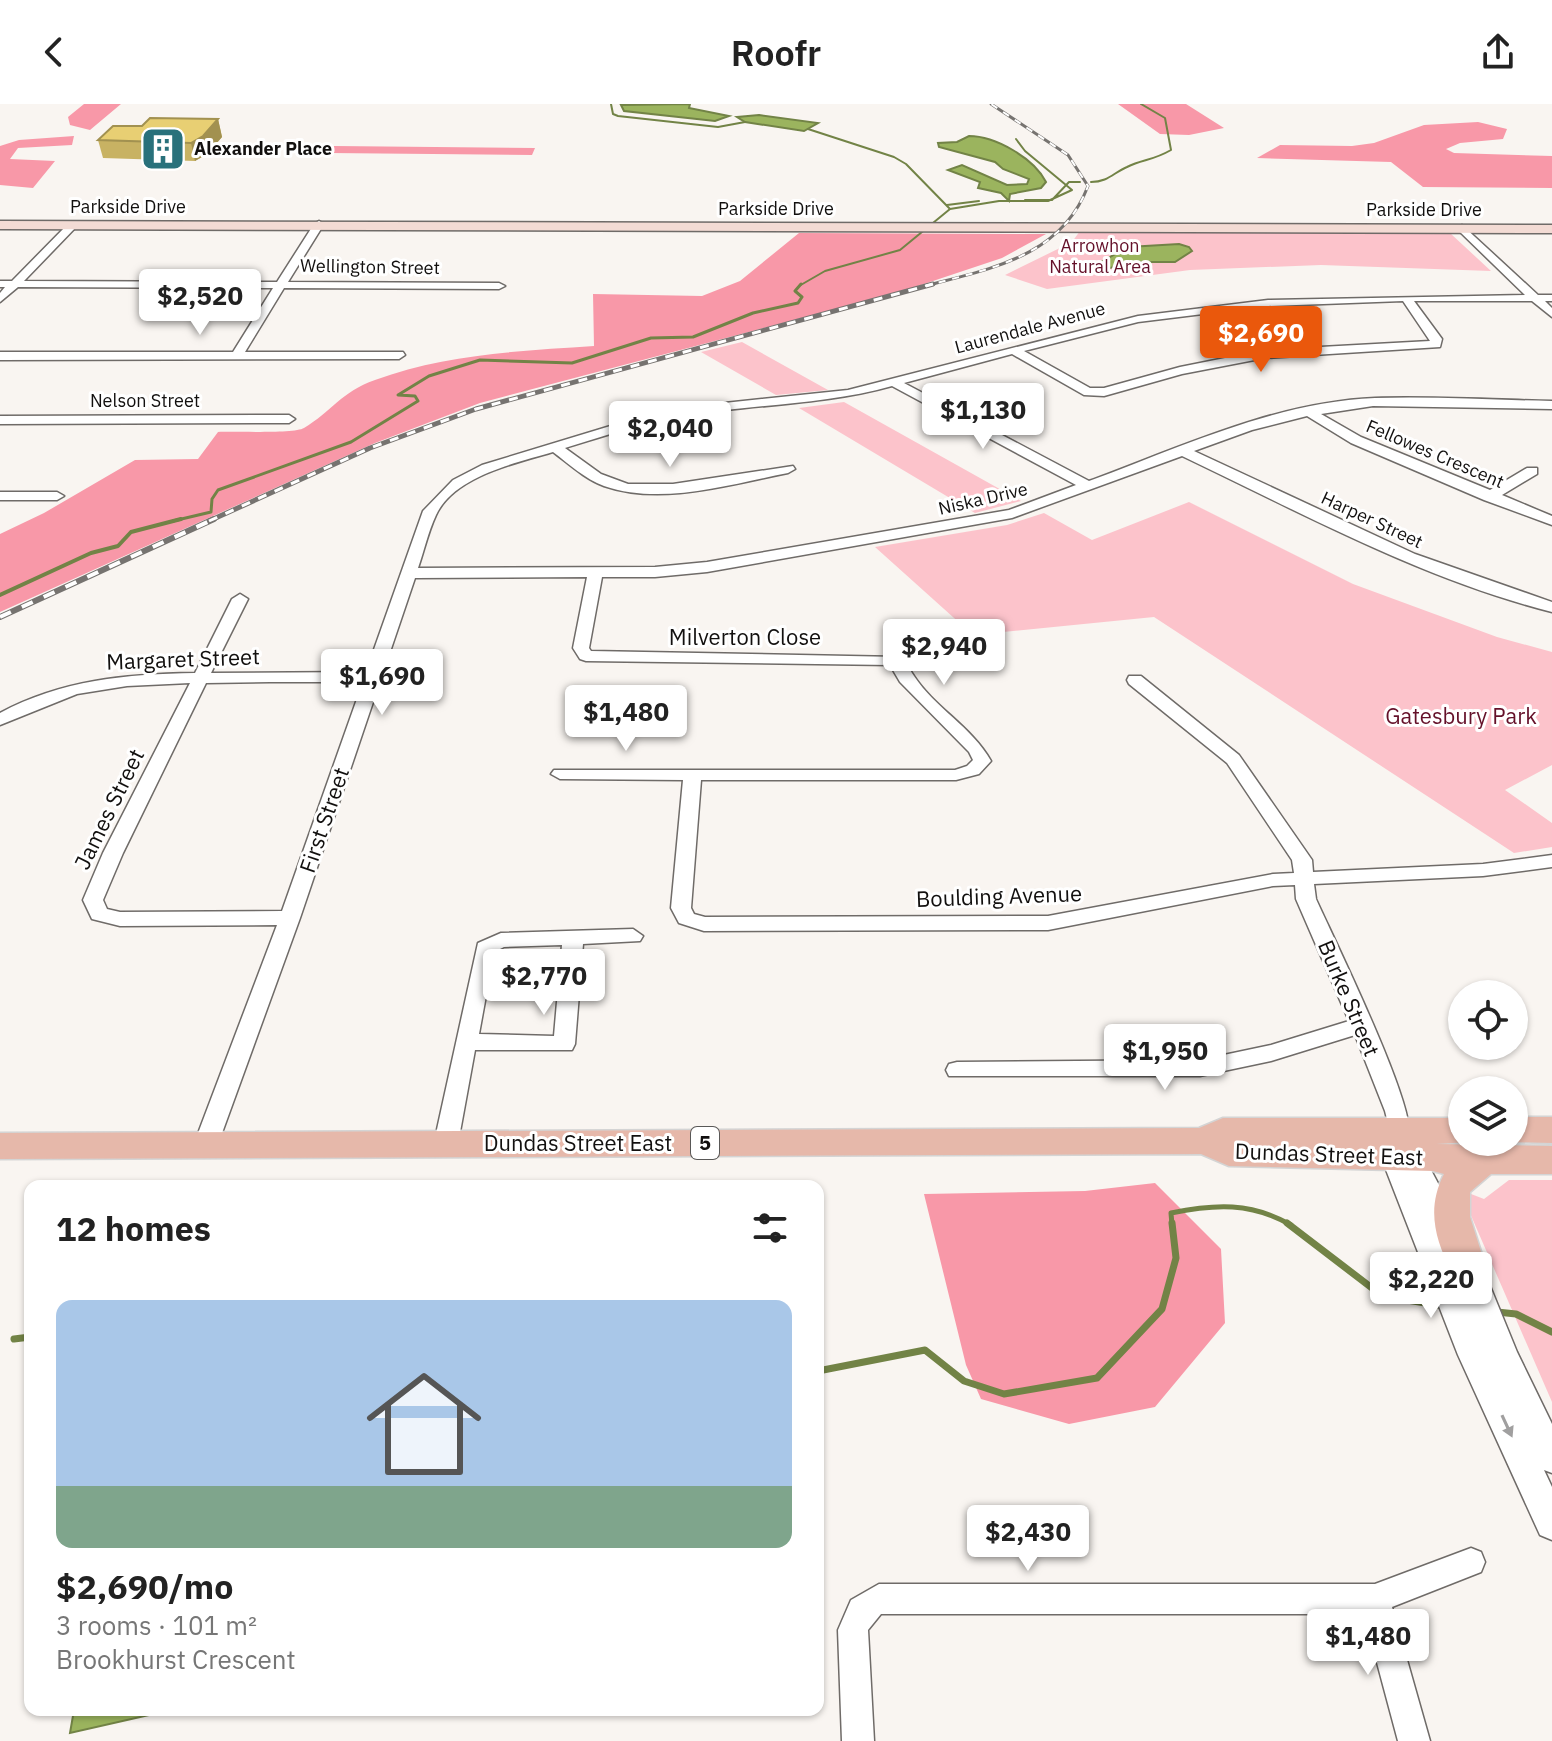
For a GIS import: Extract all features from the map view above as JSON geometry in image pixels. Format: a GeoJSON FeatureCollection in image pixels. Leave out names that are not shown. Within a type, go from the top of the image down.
{"type":"FeatureCollection","features":[{"type":"Feature","properties":{"kind":"main road","name":"Parkside Drive"},"geometry":{"type":"LineString","coordinates":[[0,225],[1552,229]]}},
{"type":"Feature","properties":{"kind":"main road"},"geometry":{"type":"LineString","coordinates":[[1528,1130],[1552,1130]]}},
{"type":"Feature","properties":{"kind":"main road","name":"Dundas Street East"},"geometry":{"type":"LineString","coordinates":[[0,1146],[1204,1141],[1229,1152],[1399,1141],[1448,1133]]}},
{"type":"Feature","properties":{"kind":"main road","name":"Dundas Street East"},"geometry":{"type":"LineString","coordinates":[[1399,1141],[1484,1160],[1552,1160]]}},
{"type":"Feature","properties":{"kind":"main road"},"geometry":{"type":"LineString","coordinates":[[1452,1264],[1450,1202],[1453,1186],[1462,1174],[1484,1160]]}},
{"type":"Feature","properties":{"kind":"street"},"geometry":{"type":"LineString","coordinates":[[237,355],[319,224]]}},
{"type":"Feature","properties":{"kind":"street"},"geometry":{"type":"LineString","coordinates":[[0,299],[73,225]]}},
{"type":"Feature","properties":{"kind":"street"},"geometry":{"type":"LineString","coordinates":[[1462,228],[1552,314]]}},
{"type":"Feature","properties":{"kind":"street","name":"Wellington Street"},"geometry":{"type":"LineString","coordinates":[[0,284],[499,286]]}},
{"type":"Feature","properties":{"kind":"street"},"geometry":{"type":"LineString","coordinates":[[1014,350],[1088,392],[1104,392],[1180,371],[1265,354],[1436,344],[1436,339],[1406,298]]}},
{"type":"Feature","properties":{"kind":"street","name":"Laurendale Avenue"},"geometry":{"type":"LineString","coordinates":[[442,497],[477,472],[679,413],[822,399],[895,383],[1087,330],[1192,310],[1268,303],[1406,298],[1552,298]]}},
{"type":"Feature","properties":{"kind":"street"},"geometry":{"type":"LineString","coordinates":[[0,356],[399,355]]}},
{"type":"Feature","properties":{"kind":"street"},"geometry":{"type":"LineString","coordinates":[[895,383],[1088,486]]}},
{"type":"Feature","properties":{"kind":"street","name":"Niska Drive"},"geometry":{"type":"LineString","coordinates":[[409,573],[595,573],[698,568],[999,518],[1265,421],[1308,411],[1373,402],[1552,405]]}},
{"type":"Feature","properties":{"kind":"street","name":"Fellowes Crescent"},"geometry":{"type":"LineString","coordinates":[[1308,411],[1356,440],[1552,521]]}},
{"type":"Feature","properties":{"kind":"street","name":"Nelson Street"},"geometry":{"type":"LineString","coordinates":[[0,420],[289,419]]}},
{"type":"Feature","properties":{"kind":"street"},"geometry":{"type":"LineString","coordinates":[[555,447],[601,480],[633,490],[788,469]]}},
{"type":"Feature","properties":{"kind":"street","name":"Harper Street"},"geometry":{"type":"LineString","coordinates":[[1182,451],[1437,570],[1509,596],[1552,607]]}},
{"type":"Feature","properties":{"kind":"street"},"geometry":{"type":"LineString","coordinates":[[1489,497],[1532,471]]}},
{"type":"Feature","properties":{"kind":"street"},"geometry":{"type":"LineString","coordinates":[[0,496],[57,496]]}},
{"type":"Feature","properties":{"kind":"street","name":"First Street"},"geometry":{"type":"LineString","coordinates":[[206,1144],[290,918],[430,511],[442,497]]}},
{"type":"Feature","properties":{"kind":"street","name":"Milverton Close"},"geometry":{"type":"LineString","coordinates":[[595,573],[581,648],[586,656],[893,660],[900,664],[906,678],[976,750],[982,761],[973,770],[956,775],[692,774]]}},
{"type":"Feature","properties":{"kind":"street","name":"James Street"},"geometry":{"type":"LineString","coordinates":[[240,599],[95,890],[95,908],[99,914],[120,919],[290,918]]}},
{"type":"Feature","properties":{"kind":"street","name":"Margaret Street"},"geometry":{"type":"LineString","coordinates":[[0,720],[48,695],[103,682],[374,677]]}},
{"type":"Feature","properties":{"kind":"street","name":"Burke Street"},"geometry":{"type":"LineString","coordinates":[[1135,680],[1233,759],[1302,860],[1306,899],[1396,1111],[1399,1141]]}},
{"type":"Feature","properties":{"kind":"street"},"geometry":{"type":"LineString","coordinates":[[560,774],[692,774]]}},
{"type":"Feature","properties":{"kind":"street","name":"Boulding Avenue"},"geometry":{"type":"LineString","coordinates":[[692,774],[681,908],[686,918],[704,924],[1048,923],[1236,886],[1304,878],[1483,870],[1552,861]]}},
{"type":"Feature","properties":{"kind":"street"},"geometry":{"type":"LineString","coordinates":[[446,1143],[485,948],[501,940],[633,936]]}},
{"type":"Feature","properties":{"kind":"street"},"geometry":{"type":"LineString","coordinates":[[466,1042],[564,1044],[573,938]]}},
{"type":"Feature","properties":{"kind":"street"},"geometry":{"type":"LineString","coordinates":[[957,1070],[1200,1068],[1271,1053],[1362,1025]]}},
{"type":"Feature","properties":{"kind":"street"},"geometry":{"type":"LineString","coordinates":[[1399,1141],[1452,1264],[1552,1524]]}},
{"type":"Feature","properties":{"kind":"street"},"geometry":{"type":"LineString","coordinates":[[1488,1355],[1552,1458]]}},
{"type":"Feature","properties":{"kind":"street"},"geometry":{"type":"LineString","coordinates":[[858,1741],[853,1630],[857,1614],[867,1604],[879,1599],[1375,1599],[1471,1562]]}},
{"type":"Feature","properties":{"kind":"street"},"geometry":{"type":"LineString","coordinates":[[1375,1599],[1414,1741]]}},
{"type":"Feature","properties":{"kind":"green space","name":"Arrowhon Natural Area"},"geometry":{"type":"Polygon","coordinates":[[[1080,231],[1450,233],[1491,271],[1321,265],[1190,270],[1047,289],[1005,275],[1072,242],[1080,231]]]}},
{"type":"Feature","properties":{"kind":"green space"},"geometry":{"type":"Polygon","coordinates":[[[742,342],[828,390],[776,395],[701,352],[742,342]]]}},
{"type":"Feature","properties":{"kind":"green space"},"geometry":{"type":"Polygon","coordinates":[[[844,402],[1021,501],[975,513],[799,408],[844,402]]]}},
{"type":"Feature","properties":{"kind":"green space","name":"Gatesbury Park"},"geometry":{"type":"Polygon","coordinates":[[[1189,502],[1353,584],[1497,637],[1552,652],[1552,765],[1505,790],[1552,823],[1552,847],[1514,853],[1154,617],[973,635],[875,547],[1007,525],[1044,513],[1092,540],[1189,502]]]}},
{"type":"Feature","properties":{"kind":"green space"},"geometry":{"type":"Polygon","coordinates":[[[1509,1180],[1552,1180],[1552,1402],[1469,1211],[1471,1194],[1484,1199],[1509,1180]]]}},
{"type":"Feature","properties":{"kind":"shaded area"},"geometry":{"type":"Polygon","coordinates":[[[84,104],[121,104],[90,130],[70,125],[68,117],[84,104]]]}},
{"type":"Feature","properties":{"kind":"shaded area"},"geometry":{"type":"Polygon","coordinates":[[[690,104],[689,108],[729,116],[715,121],[624,111],[621,105],[690,104]]]}},
{"type":"Feature","properties":{"kind":"shaded area"},"geometry":{"type":"Polygon","coordinates":[[[1118,104],[1186,104],[1224,128],[1189,135],[1160,134],[1118,104]]]}},
{"type":"Feature","properties":{"kind":"shaded area"},"geometry":{"type":"Polygon","coordinates":[[[759,115],[818,123],[804,131],[745,122],[737,117],[759,115]]]}},
{"type":"Feature","properties":{"kind":"shaded area"},"geometry":{"type":"Polygon","coordinates":[[[1478,122],[1507,129],[1503,139],[1460,143],[1446,149],[1454,153],[1552,156],[1552,188],[1423,187],[1391,162],[1257,158],[1280,145],[1352,146],[1374,143],[1424,125],[1478,122]]]}},
{"type":"Feature","properties":{"kind":"shaded area"},"geometry":{"type":"Polygon","coordinates":[[[74,136],[72,145],[18,148],[10,159],[55,161],[33,188],[0,185],[0,146],[19,140],[74,136]]]}},
{"type":"Feature","properties":{"kind":"shaded area"},"geometry":{"type":"Polygon","coordinates":[[[969,136],[990,140],[1013,150],[1033,165],[1046,182],[1041,188],[1010,194],[1009,201],[1001,193],[978,188],[980,182],[948,170],[962,165],[1007,185],[1027,184],[1029,179],[1003,169],[995,162],[939,147],[938,143],[957,142],[969,136]]]}},
{"type":"Feature","properties":{"kind":"shaded area"},"geometry":{"type":"Polygon","coordinates":[[[334,146],[535,148],[532,155],[329,153],[334,146]]]}},
{"type":"Feature","properties":{"kind":"shaded area"},"geometry":{"type":"Polygon","coordinates":[[[799,233],[1046,234],[1002,258],[900,292],[480,403],[375,443],[0,612],[0,534],[44,513],[135,460],[198,459],[218,432],[298,430],[363,385],[428,364],[483,355],[594,346],[593,294],[702,296],[740,281],[799,233]]]}},
{"type":"Feature","properties":{"kind":"shaded area"},"geometry":{"type":"Polygon","coordinates":[[[1179,244],[1192,251],[1175,262],[1131,262],[1103,270],[1092,267],[1128,247],[1179,244]]]}},
{"type":"Feature","properties":{"kind":"shaded area"},"geometry":{"type":"Polygon","coordinates":[[[1155,1183],[1221,1249],[1225,1323],[1155,1407],[1069,1424],[981,1399],[966,1365],[924,1194],[1085,1191],[1155,1183]]]}},
{"type":"Feature","properties":{"kind":"shaded area"},"geometry":{"type":"Polygon","coordinates":[[[73,1716],[145,1716],[70,1733],[73,1716]]]}},
{"type":"Feature","properties":{"kind":"building"},"geometry":{"type":"Polygon","coordinates":[[[150,118],[218,119],[203,136],[191,143],[98,140],[113,126],[142,126],[150,118]]]}},
{"type":"Feature","properties":{"kind":"waterway"},"geometry":{"type":"LineString","coordinates":[[611,104],[613,114],[618,116],[718,127],[745,122]]}},
{"type":"Feature","properties":{"kind":"waterway"},"geometry":{"type":"LineString","coordinates":[[1091,182],[1106,179],[1133,164],[1171,150],[1165,118],[1141,104]]}},
{"type":"Feature","properties":{"kind":"waterway"},"geometry":{"type":"LineString","coordinates":[[808,129],[894,157],[906,164],[950,209]]}},
{"type":"Feature","properties":{"kind":"waterway"},"geometry":{"type":"LineString","coordinates":[[1016,139],[1025,151],[1066,185]]}},
{"type":"Feature","properties":{"kind":"waterway"},"geometry":{"type":"LineString","coordinates":[[1066,185],[1080,182]]}},
{"type":"Feature","properties":{"kind":"waterway"},"geometry":{"type":"LineString","coordinates":[[1053,199],[1066,185]]}},
{"type":"Feature","properties":{"kind":"waterway"},"geometry":{"type":"LineString","coordinates":[[1053,199],[1072,190],[1066,185]]}},
{"type":"Feature","properties":{"kind":"waterway"},"geometry":{"type":"LineString","coordinates":[[1025,200],[1050,200]]}},
{"type":"Feature","properties":{"kind":"waterway"},"geometry":{"type":"LineString","coordinates":[[950,209],[999,201],[1050,200]]}},
{"type":"Feature","properties":{"kind":"waterway"},"geometry":{"type":"LineString","coordinates":[[947,205],[979,201]]}},
{"type":"Feature","properties":{"kind":"waterway"},"geometry":{"type":"LineString","coordinates":[[800,286],[825,271],[900,250],[950,209]]}},
{"type":"Feature","properties":{"kind":"waterway"},"geometry":{"type":"LineString","coordinates":[[176,520],[211,512],[212,499],[218,490],[351,442],[418,401],[415,396],[398,395],[429,376],[480,360],[572,363],[651,338],[693,337],[753,313],[798,303],[802,297],[795,291],[800,286]]}},
{"type":"Feature","properties":{"kind":"waterway"},"geometry":{"type":"LineString","coordinates":[[176,520],[181,519]]}},
{"type":"Feature","properties":{"kind":"waterway"},"geometry":{"type":"LineString","coordinates":[[0,595],[91,553],[118,546],[131,532],[176,520]]}},
{"type":"Feature","properties":{"kind":"waterway"},"geometry":{"type":"LineString","coordinates":[[1172,1225],[1171,1213],[1218,1207],[1262,1212],[1287,1223]]}},
{"type":"Feature","properties":{"kind":"waterway"},"geometry":{"type":"LineString","coordinates":[[824,1370],[925,1350],[964,1381],[1004,1394],[1097,1378],[1162,1309],[1176,1258],[1172,1223]]}},
{"type":"Feature","properties":{"kind":"waterway"},"geometry":{"type":"LineString","coordinates":[[1287,1223],[1372,1288],[1407,1300],[1444,1306]]}},
{"type":"Feature","properties":{"kind":"waterway"},"geometry":{"type":"LineString","coordinates":[[1497,1312],[1516,1314],[1552,1332]]}},
{"type":"Feature","properties":{"kind":"waterway"},"geometry":{"type":"LineString","coordinates":[[14,1339],[24,1338]]}},
{"type":"Feature","properties":{"kind":"railway"},"geometry":{"type":"LineString","coordinates":[[925,286],[999,265],[1042,244],[1061,229],[1076,210],[1088,186],[1068,155],[991,104]]}},
{"type":"Feature","properties":{"kind":"railway"},"geometry":{"type":"LineString","coordinates":[[209,521],[370,448],[476,409],[933,284]]}},
{"type":"Feature","properties":{"kind":"railway"},"geometry":{"type":"LineString","coordinates":[[0,617],[214,519]]}},
{"type":"Feature","properties":{"kind":"place","name":"Alexander Place"},"geometry":{"type":"Point","coordinates":[163,149]}}]}
